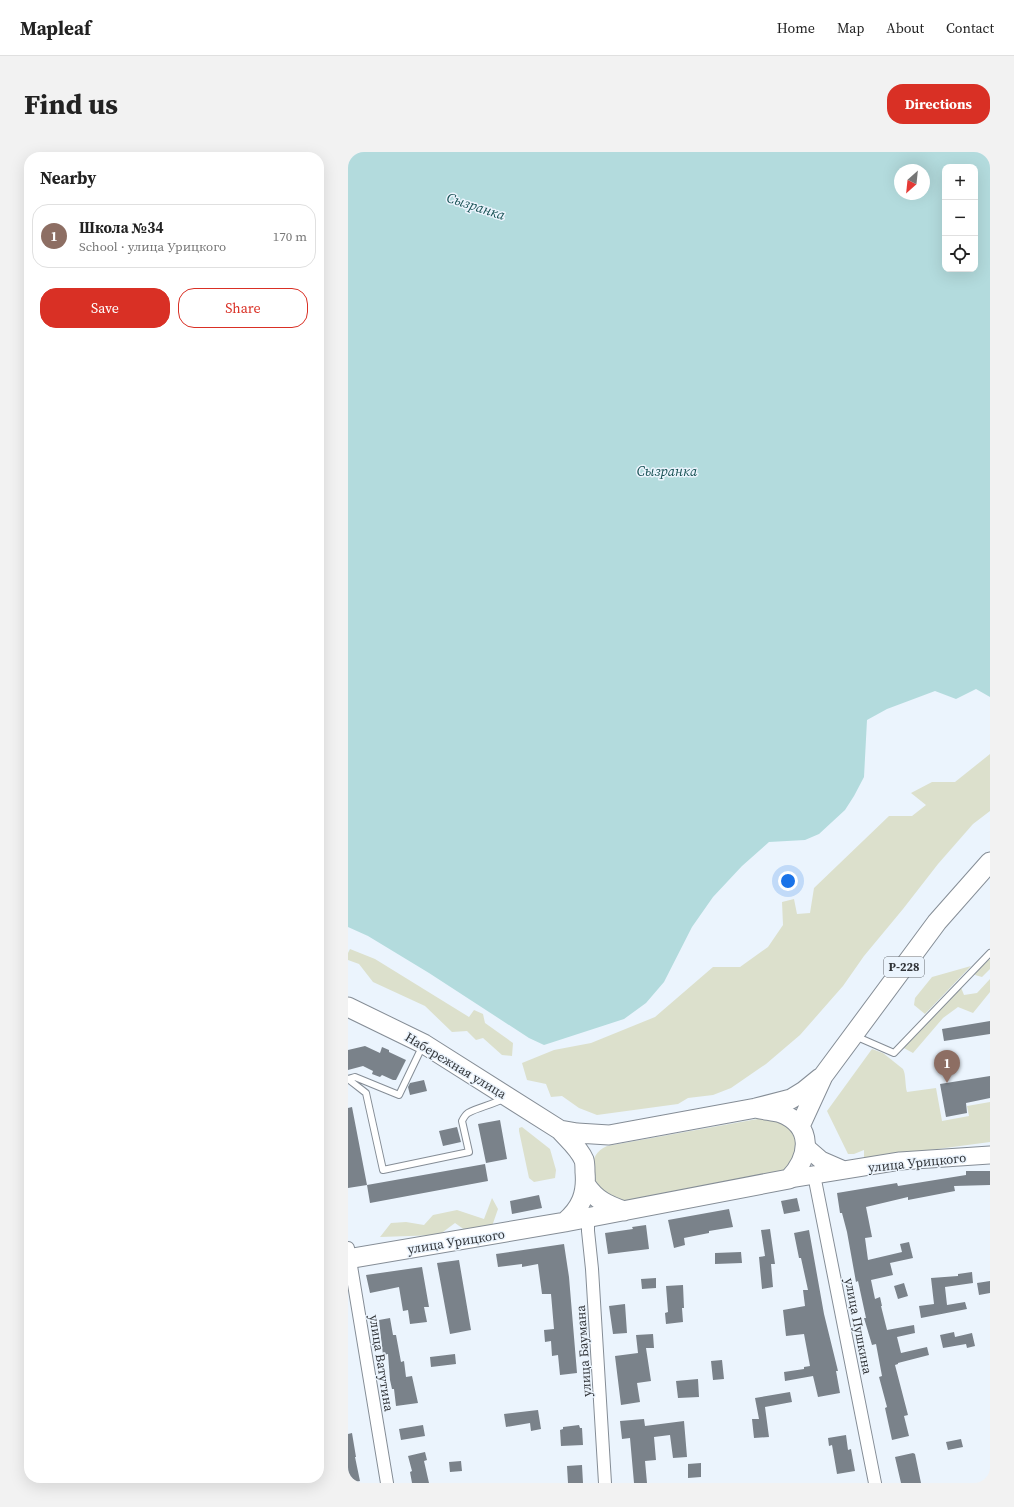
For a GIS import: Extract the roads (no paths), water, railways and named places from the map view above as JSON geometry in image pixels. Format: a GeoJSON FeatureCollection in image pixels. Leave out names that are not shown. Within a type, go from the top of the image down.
{"type":"FeatureCollection","features":[{"type":"Feature","properties":{"kind":"main road","name":"Р-228"},"geometry":{"type":"LineString","coordinates":[[756,1108],[791,1099],[823,1076],[937,922],[990,862]]}},
{"type":"Feature","properties":{"kind":"main road","name":"Набережная улица"},"geometry":{"type":"LineString","coordinates":[[348,1007],[424,1044],[560,1130]]}},
{"type":"Feature","properties":{"kind":"main road"},"geometry":{"type":"LineString","coordinates":[[800,1126],[823,1076]]}},
{"type":"Feature","properties":{"kind":"main road"},"geometry":{"type":"LineString","coordinates":[[560,1130],[577,1133],[609,1135],[756,1108],[780,1113],[788,1117],[800,1126],[806,1147],[821,1160],[844,1170]]}},
{"type":"Feature","properties":{"kind":"main road"},"geometry":{"type":"LineString","coordinates":[[560,1130],[576,1148],[584,1160],[586,1184],[579,1206],[574,1214],[565,1222]]}},
{"type":"Feature","properties":{"kind":"main road"},"geometry":{"type":"LineString","coordinates":[[584,1160],[596,1145],[609,1135]]}},
{"type":"Feature","properties":{"kind":"main road"},"geometry":{"type":"LineString","coordinates":[[586,1184],[597,1199],[612,1207],[624,1210],[789,1179],[799,1166],[806,1147]]}},
{"type":"Feature","properties":{"kind":"main road","name":"улица Урицкого"},"geometry":{"type":"LineString","coordinates":[[789,1179],[900,1161],[990,1155]]}},
{"type":"Feature","properties":{"kind":"main road","name":"улица Урицкого"},"geometry":{"type":"LineString","coordinates":[[349,1255],[565,1222],[624,1210]]}},
{"type":"Feature","properties":{"kind":"street","name":"улица Пушкина"},"geometry":{"type":"LineString","coordinates":[[814,1175],[875,1483]]}},
{"type":"Feature","properties":{"kind":"street","name":"улица Баумана"},"geometry":{"type":"LineString","coordinates":[[588,1217],[605,1483]]}},
{"type":"Feature","properties":{"kind":"street","name":"улица Ватутина"},"geometry":{"type":"LineString","coordinates":[[349,1255],[387,1483]]}},
{"type":"Feature","properties":{"kind":"lane"},"geometry":{"type":"LineString","coordinates":[[853,1035],[894,1052],[990,954]]}},
{"type":"Feature","properties":{"kind":"lane"},"geometry":{"type":"LineString","coordinates":[[348,1079],[355,1077],[399,1095],[424,1044]]}},
{"type":"Feature","properties":{"kind":"lane"},"geometry":{"type":"LineString","coordinates":[[348,1079],[366,1093],[383,1170],[469,1152],[462,1120],[464,1116],[468,1113],[494,1104],[508,1096]]}},
{"type":"Feature","properties":{"kind":"water","name":"Сызранка"},"geometry":{"type":"Polygon","coordinates":[[[348,152],[990,152],[990,697],[976,689],[956,699],[935,691],[887,709],[867,720],[864,777],[845,810],[819,834],[805,840],[769,842],[742,866],[713,897],[692,927],[664,982],[646,1003],[624,1019],[544,1045],[529,1038],[429,973],[368,936],[348,927],[348,152]]]}},
{"type":"Feature","properties":{"kind":"place","name":"Школа №34"},"geometry":{"type":"Point","coordinates":[947,1083]}}]}
